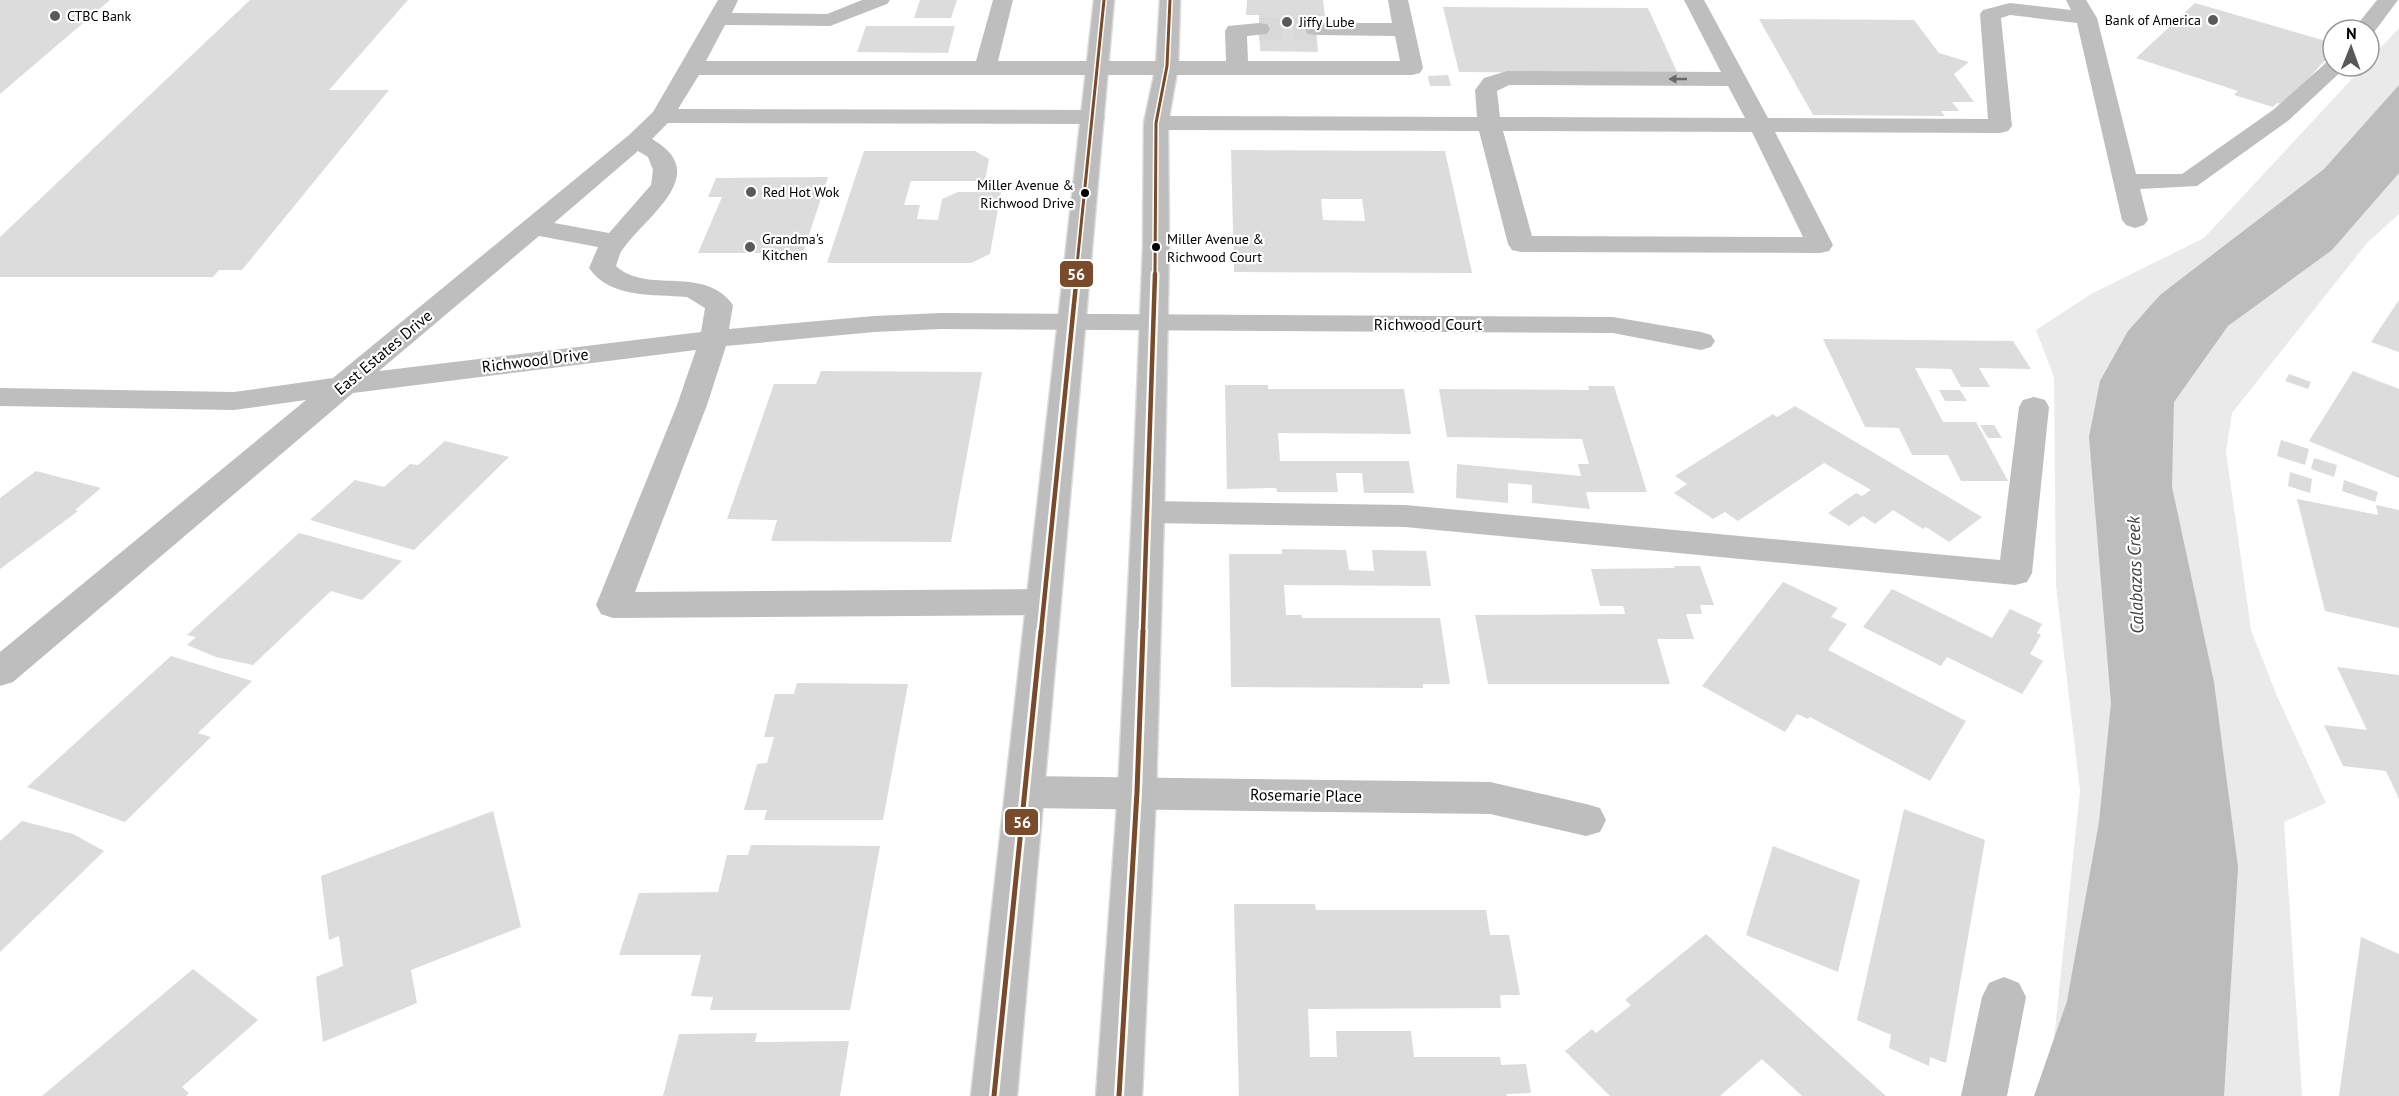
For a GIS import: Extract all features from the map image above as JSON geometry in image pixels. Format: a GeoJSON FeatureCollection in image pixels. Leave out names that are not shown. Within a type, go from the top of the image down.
{"type":"FeatureCollection","features":[{"type":"Feature","properties":{"kind":"main road"},"geometry":{"type":"LineString","coordinates":[[994,1096],[1104,0]]}},
{"type":"Feature","properties":{"kind":"main road"},"geometry":{"type":"LineString","coordinates":[[1119,1096],[1137,792],[1148,512],[1149,422],[1154,321],[1156,123],[1167,66],[1170,0]]}},
{"type":"Feature","properties":{"kind":"street"},"geometry":{"type":"LineString","coordinates":[[692,68],[822,44],[880,0]]}},
{"type":"Feature","properties":{"kind":"street"},"geometry":{"type":"LineString","coordinates":[[985,67],[1003,0]]}},
{"type":"Feature","properties":{"kind":"street"},"geometry":{"type":"LineString","coordinates":[[723,10],[822,44],[985,67],[1412,68],[1398,0]]}},
{"type":"Feature","properties":{"kind":"street"},"geometry":{"type":"LineString","coordinates":[[1694,0],[1761,124],[1820,245],[1521,244],[1489,124],[1486,90],[1492,83],[1507,78],[1736,79]]}},
{"type":"Feature","properties":{"kind":"street"},"geometry":{"type":"LineString","coordinates":[[2374,18],[2388,0]]}},
{"type":"Feature","properties":{"kind":"street"},"geometry":{"type":"LineString","coordinates":[[1156,123],[2000,126],[1990,15],[2010,9],[2081,9],[2135,220]]}},
{"type":"Feature","properties":{"kind":"street","name":"East Estates Drive"},"geometry":{"type":"LineString","coordinates":[[0,672],[637,140],[662,116],[692,68],[723,10]]}},
{"type":"Feature","properties":{"kind":"street"},"geometry":{"type":"LineString","coordinates":[[1237,67],[1236,31],[1242,28],[1259,29]]}},
{"type":"Feature","properties":{"kind":"street"},"geometry":{"type":"LineString","coordinates":[[1316,29],[1404,30]]}},
{"type":"Feature","properties":{"kind":"street"},"geometry":{"type":"LineString","coordinates":[[2125,182],[2188,181],[2281,115],[2323,78]]}},
{"type":"Feature","properties":{"kind":"street"},"geometry":{"type":"LineString","coordinates":[[662,116],[1093,117]]}},
{"type":"Feature","properties":{"kind":"street"},"geometry":{"type":"LineString","coordinates":[[637,140],[659,153],[665,168],[663,186],[609,249],[602,268],[610,278],[638,285],[699,292],[719,305],[714,339],[692,405],[613,605],[1043,602]]}},
{"type":"Feature","properties":{"kind":"street"},"geometry":{"type":"LineString","coordinates":[[534,226],[615,242]]}},
{"type":"Feature","properties":{"kind":"street","name":"Richwood Court"},"geometry":{"type":"LineString","coordinates":[[1071,321],[1613,325],[1701,342]]}},
{"type":"Feature","properties":{"kind":"street","name":"Richwood Drive"},"geometry":{"type":"LineString","coordinates":[[0,397],[234,401],[432,373],[714,339],[874,324],[1071,321]]}},
{"type":"Feature","properties":{"kind":"street"},"geometry":{"type":"LineString","coordinates":[[1148,512],[1405,516],[2015,573],[2034,407]]}},
{"type":"Feature","properties":{"kind":"street","name":"Rosemarie Place"},"geometry":{"type":"LineString","coordinates":[[1024,792],[1490,798],[1586,820]]}},
{"type":"Feature","properties":{"kind":"street"},"geometry":{"type":"LineString","coordinates":[[1984,1096],[2004,997]]}},
{"type":"Feature","properties":{"kind":"shaded area"},"geometry":{"type":"Polygon","coordinates":[[[2399,28],[2399,214],[2367,243],[2232,413],[2226,451],[2251,630],[2277,696],[2326,803],[2284,822],[2302,1096],[2048,1096],[2080,791],[2056,586],[2054,377],[2036,330],[2091,294],[2204,238],[2353,78],[2381,78],[2381,47],[2399,28]]]}},
{"type":"Feature","properties":{"kind":"water","name":"Calabazas Creek"},"geometry":{"type":"Polygon","coordinates":[[[2399,85],[2399,173],[2332,250],[2228,326],[2174,402],[2172,487],[2214,682],[2238,867],[2224,1096],[2034,1096],[2067,1001],[2099,822],[2111,703],[2089,437],[2100,381],[2128,331],[2160,295],[2324,169],[2399,85]]]}},
{"type":"Feature","properties":{"kind":"building"},"geometry":{"type":"Polygon","coordinates":[[[0,0],[110,0],[0,94],[0,0]]]}},
{"type":"Feature","properties":{"kind":"building"},"geometry":{"type":"Polygon","coordinates":[[[250,0],[408,0],[329,90],[389,90],[242,270],[219,270],[213,277],[0,277],[0,237],[250,0]]]}},
{"type":"Feature","properties":{"kind":"building"},"geometry":{"type":"Polygon","coordinates":[[[920,0],[957,0],[951,18],[914,18],[920,0]]]}},
{"type":"Feature","properties":{"kind":"building","name":"Jiffy Lube"},"geometry":{"type":"Polygon","coordinates":[[[1247,0],[1323,0],[1325,16],[1315,16],[1318,52],[1260,51],[1259,15],[1246,15],[1247,0]]]}},
{"type":"Feature","properties":{"kind":"building"},"geometry":{"type":"Polygon","coordinates":[[[2195,3],[2321,40],[2321,64],[2285,105],[2277,103],[2273,107],[2234,95],[2238,91],[2136,58],[2195,3]]]}},
{"type":"Feature","properties":{"kind":"building"},"geometry":{"type":"Polygon","coordinates":[[[1443,7],[1648,8],[1678,74],[1459,72],[1443,7]]]}},
{"type":"Feature","properties":{"kind":"building"},"geometry":{"type":"Polygon","coordinates":[[[1759,19],[1914,20],[1939,53],[1969,62],[1954,74],[1974,102],[1952,102],[1959,111],[1941,111],[1945,116],[1813,115],[1759,19]]]}},
{"type":"Feature","properties":{"kind":"building"},"geometry":{"type":"Polygon","coordinates":[[[866,26],[955,26],[948,53],[857,52],[866,26]]]}},
{"type":"Feature","properties":{"kind":"building"},"geometry":{"type":"Polygon","coordinates":[[[1448,75],[1451,86],[1430,86],[1428,76],[1448,75]]]}},
{"type":"Feature","properties":{"kind":"building"},"geometry":{"type":"Polygon","coordinates":[[[1231,150],[1445,151],[1472,273],[1234,272],[1231,150]],[[1321,199],[1323,220],[1365,221],[1362,199],[1321,199]]]}},
{"type":"Feature","properties":{"kind":"building"},"geometry":{"type":"Polygon","coordinates":[[[864,151],[975,151],[989,159],[985,181],[911,181],[904,205],[920,205],[917,219],[938,220],[942,199],[958,192],[1001,192],[990,254],[971,263],[827,263],[864,151]]]}},
{"type":"Feature","properties":{"kind":"building"},"geometry":{"type":"Polygon","coordinates":[[[828,177],[803,253],[698,253],[722,197],[708,197],[716,178],[828,177]]]}},
{"type":"Feature","properties":{"kind":"building"},"geometry":{"type":"Polygon","coordinates":[[[2399,300],[2399,352],[2371,342],[2399,300]]]}},
{"type":"Feature","properties":{"kind":"building"},"geometry":{"type":"Polygon","coordinates":[[[1823,339],[2013,341],[2031,369],[1979,368],[1990,387],[1961,387],[1951,369],[1915,368],[1943,422],[1976,422],[2008,481],[1961,481],[1948,455],[1912,455],[1899,428],[1865,427],[1823,339]]]}},
{"type":"Feature","properties":{"kind":"building"},"geometry":{"type":"Polygon","coordinates":[[[821,371],[982,372],[951,542],[771,541],[777,520],[727,519],[774,384],[816,384],[821,371]]]}},
{"type":"Feature","properties":{"kind":"building"},"geometry":{"type":"Polygon","coordinates":[[[2353,371],[2399,389],[2399,478],[2309,441],[2353,371]]]}},
{"type":"Feature","properties":{"kind":"building"},"geometry":{"type":"Polygon","coordinates":[[[2289,374],[2311,382],[2308,389],[2285,381],[2289,374]]]}},
{"type":"Feature","properties":{"kind":"building"},"geometry":{"type":"Polygon","coordinates":[[[1225,385],[1268,385],[1268,389],[1404,389],[1411,434],[1278,433],[1280,461],[1409,461],[1414,493],[1364,493],[1362,473],[1336,473],[1338,492],[1277,492],[1276,488],[1227,489],[1225,385]]]}},
{"type":"Feature","properties":{"kind":"building"},"geometry":{"type":"Polygon","coordinates":[[[1588,386],[1614,386],[1647,492],[1586,492],[1590,509],[1532,503],[1532,485],[1508,483],[1508,503],[1456,498],[1457,464],[1581,476],[1578,464],[1589,464],[1582,439],[1447,437],[1439,389],[1589,390],[1588,386]]]}},
{"type":"Feature","properties":{"kind":"building"},"geometry":{"type":"Polygon","coordinates":[[[1939,390],[1960,390],[1967,401],[1945,401],[1939,390]]]}},
{"type":"Feature","properties":{"kind":"building"},"geometry":{"type":"Polygon","coordinates":[[[1795,406],[1982,517],[1949,542],[1893,510],[1875,524],[1863,516],[1849,526],[1828,513],[1856,493],[1862,496],[1871,490],[1824,463],[1738,521],[1725,512],[1713,519],[1674,493],[1687,484],[1675,476],[1773,414],[1777,417],[1795,406]]]}},
{"type":"Feature","properties":{"kind":"building"},"geometry":{"type":"Polygon","coordinates":[[[1980,425],[1994,425],[2002,438],[1988,438],[1980,425]]]}},
{"type":"Feature","properties":{"kind":"building"},"geometry":{"type":"Polygon","coordinates":[[[2281,440],[2309,449],[2305,465],[2277,456],[2281,440]]]}},
{"type":"Feature","properties":{"kind":"building"},"geometry":{"type":"Polygon","coordinates":[[[445,441],[509,457],[414,550],[310,520],[355,480],[384,487],[410,464],[418,465],[445,441]]]}},
{"type":"Feature","properties":{"kind":"building"},"geometry":{"type":"Polygon","coordinates":[[[2314,458],[2337,465],[2334,477],[2311,469],[2314,458]]]}},
{"type":"Feature","properties":{"kind":"building"},"geometry":{"type":"Polygon","coordinates":[[[36,471],[101,488],[75,510],[78,511],[0,569],[0,498],[36,471]]]}},
{"type":"Feature","properties":{"kind":"building"},"geometry":{"type":"Polygon","coordinates":[[[2290,472],[2312,479],[2310,493],[2288,486],[2290,472]]]}},
{"type":"Feature","properties":{"kind":"building"},"geometry":{"type":"Polygon","coordinates":[[[2344,480],[2378,492],[2375,502],[2342,491],[2344,480]]]}},
{"type":"Feature","properties":{"kind":"building"},"geometry":{"type":"Polygon","coordinates":[[[2297,499],[2378,515],[2376,505],[2399,510],[2399,628],[2325,611],[2297,499]]]}},
{"type":"Feature","properties":{"kind":"building"},"geometry":{"type":"Polygon","coordinates":[[[299,533],[402,561],[362,600],[331,591],[253,665],[216,657],[187,645],[196,637],[187,635],[299,533]]]}},
{"type":"Feature","properties":{"kind":"building"},"geometry":{"type":"Polygon","coordinates":[[[1282,549],[1346,550],[1349,570],[1374,571],[1372,550],[1426,551],[1431,586],[1284,585],[1286,615],[1302,615],[1302,618],[1440,618],[1450,684],[1423,684],[1423,688],[1231,687],[1229,554],[1282,554],[1282,549]]]}},
{"type":"Feature","properties":{"kind":"building"},"geometry":{"type":"Polygon","coordinates":[[[1674,566],[1700,566],[1714,605],[1700,605],[1702,614],[1686,614],[1694,639],[1657,639],[1670,684],[1488,684],[1475,615],[1625,614],[1623,606],[1600,606],[1591,569],[1675,568],[1674,566]]]}},
{"type":"Feature","properties":{"kind":"building"},"geometry":{"type":"Polygon","coordinates":[[[1783,582],[1838,608],[1831,617],[1847,624],[1828,650],[1966,721],[1930,781],[1810,717],[1808,719],[1797,714],[1785,732],[1702,686],[1783,582]]]}},
{"type":"Feature","properties":{"kind":"building"},"geometry":{"type":"Polygon","coordinates":[[[1892,589],[1992,638],[2010,609],[2042,624],[2037,633],[2041,635],[2030,654],[2043,661],[2022,694],[1947,657],[1941,666],[1863,627],[1892,589]]]}},
{"type":"Feature","properties":{"kind":"building"},"geometry":{"type":"Polygon","coordinates":[[[171,656],[252,681],[198,733],[211,737],[125,822],[27,787],[171,656]]]}},
{"type":"Feature","properties":{"kind":"building"},"geometry":{"type":"Polygon","coordinates":[[[2337,667],[2399,675],[2399,799],[2386,771],[2343,766],[2324,725],[2367,730],[2337,667]]]}},
{"type":"Feature","properties":{"kind":"building"},"geometry":{"type":"Polygon","coordinates":[[[797,683],[908,684],[883,820],[764,820],[767,810],[744,810],[757,764],[767,763],[774,737],[764,737],[775,694],[794,694],[797,683]]]}},
{"type":"Feature","properties":{"kind":"building"},"geometry":{"type":"Polygon","coordinates":[[[1904,809],[1985,840],[1946,1063],[1930,1057],[1929,1066],[1889,1048],[1891,1035],[1857,1020],[1904,809]]]}},
{"type":"Feature","properties":{"kind":"building"},"geometry":{"type":"Polygon","coordinates":[[[493,811],[521,927],[411,970],[417,1003],[323,1042],[316,977],[343,966],[339,936],[329,940],[321,876],[493,811]]]}},
{"type":"Feature","properties":{"kind":"building"},"geometry":{"type":"Polygon","coordinates":[[[22,821],[73,834],[104,851],[0,952],[0,841],[22,821]]]}},
{"type":"Feature","properties":{"kind":"building"},"geometry":{"type":"Polygon","coordinates":[[[751,845],[880,846],[850,1010],[710,1010],[713,997],[691,996],[701,955],[619,955],[639,893],[718,892],[727,855],[748,855],[751,845]]]}},
{"type":"Feature","properties":{"kind":"building"},"geometry":{"type":"Polygon","coordinates":[[[1773,846],[1860,880],[1838,972],[1746,935],[1773,846]]]}},
{"type":"Feature","properties":{"kind":"building"},"geometry":{"type":"Polygon","coordinates":[[[1234,904],[1315,904],[1316,910],[1486,910],[1490,935],[1509,935],[1520,995],[1500,995],[1501,1008],[1308,1009],[1310,1057],[1337,1057],[1336,1031],[1411,1031],[1414,1057],[1500,1057],[1501,1065],[1526,1064],[1531,1093],[1506,1094],[1507,1096],[1239,1096],[1234,904]]]}},
{"type":"Feature","properties":{"kind":"building"},"geometry":{"type":"Polygon","coordinates":[[[1706,934],[1886,1096],[1802,1096],[1762,1059],[1720,1096],[1610,1096],[1565,1051],[1592,1029],[1596,1033],[1631,1005],[1625,1000],[1706,934]]]}},
{"type":"Feature","properties":{"kind":"building"},"geometry":{"type":"Polygon","coordinates":[[[2361,937],[2399,954],[2399,1096],[2339,1096],[2361,937]]]}},
{"type":"Feature","properties":{"kind":"building"},"geometry":{"type":"Polygon","coordinates":[[[193,969],[258,1020],[182,1087],[189,1093],[186,1096],[42,1096],[193,969]]]}},
{"type":"Feature","properties":{"kind":"building"},"geometry":{"type":"Polygon","coordinates":[[[757,1033],[755,1042],[849,1041],[840,1096],[663,1096],[679,1034],[757,1033]]]}},
{"type":"Feature","properties":{"kind":"tunnel"},"geometry":{"type":"LineString","coordinates":[[1259,29],[1316,29]]}},
{"type":"Feature","properties":{"kind":"transit line","name":"56"},"geometry":{"type":"LineString","coordinates":[[994,1096],[1104,0]]}},
{"type":"Feature","properties":{"kind":"transit line","name":"56"},"geometry":{"type":"LineString","coordinates":[[1119,1096],[1137,792],[1148,512],[1156,248],[1156,123],[1167,66],[1170,0]]}},
{"type":"Feature","properties":{"kind":"place","name":"CTBC Bank"},"geometry":{"type":"Point","coordinates":[55,16]}},
{"type":"Feature","properties":{"kind":"place","name":"Bank of America"},"geometry":{"type":"Point","coordinates":[2213,20]}},
{"type":"Feature","properties":{"kind":"place","name":"Jiffy Lube"},"geometry":{"type":"Point","coordinates":[1287,22]}},
{"type":"Feature","properties":{"kind":"place","name":"Red Hot Wok"},"geometry":{"type":"Point","coordinates":[751,192]}},
{"type":"Feature","properties":{"kind":"place","name":"Miller Avenue & Richwood Drive"},"geometry":{"type":"Point","coordinates":[1085,193]}},
{"type":"Feature","properties":{"kind":"place","name":"Grandma's Kitchen"},"geometry":{"type":"Point","coordinates":[750,247]}},
{"type":"Feature","properties":{"kind":"place","name":"Miller Avenue & Richwood Court"},"geometry":{"type":"Point","coordinates":[1156,247]}}]}
